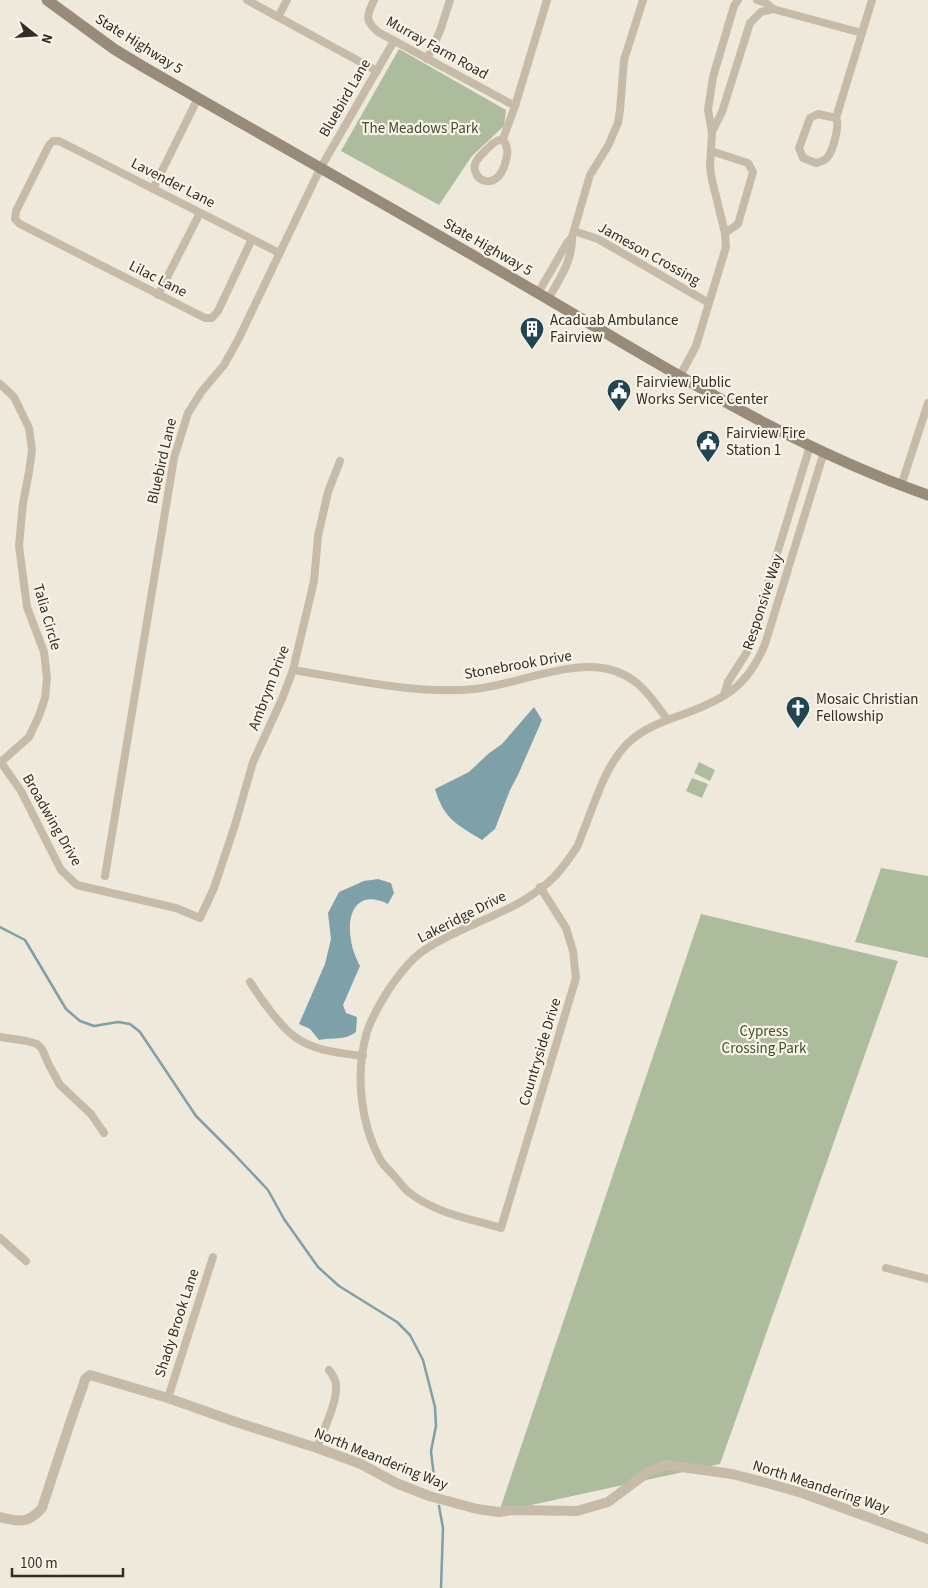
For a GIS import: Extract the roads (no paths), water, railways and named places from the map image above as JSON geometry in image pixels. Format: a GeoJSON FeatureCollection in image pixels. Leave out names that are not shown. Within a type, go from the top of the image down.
{"type":"FeatureCollection","features":[{"type":"Feature","properties":{"kind":"main road","name":"State Highway 5"},"geometry":{"type":"LineString","coordinates":[[47,0],[114,48],[198,98],[680,376],[810,446],[901,486],[928,495]]}},
{"type":"Feature","properties":{"kind":"street"},"geometry":{"type":"LineString","coordinates":[[247,0],[377,71]]}},
{"type":"Feature","properties":{"kind":"street"},"geometry":{"type":"LineString","coordinates":[[278,17],[288,0]]}},
{"type":"Feature","properties":{"kind":"street","name":"Murray Farm Road"},"geometry":{"type":"LineString","coordinates":[[374,0],[367,15],[369,25],[394,42],[515,106]]}},
{"type":"Feature","properties":{"kind":"street"},"geometry":{"type":"LineString","coordinates":[[427,59],[440,31],[450,0]]}},
{"type":"Feature","properties":{"kind":"street"},"geometry":{"type":"LineString","coordinates":[[503,139],[496,141],[475,164],[476,174],[485,181],[498,178],[502,173],[508,154],[508,148],[503,139],[547,0]]}},
{"type":"Feature","properties":{"kind":"street"},"geometry":{"type":"LineString","coordinates":[[543,296],[568,261],[573,234],[590,175],[608,146],[618,123],[624,60],[643,0]]}},
{"type":"Feature","properties":{"kind":"street"},"geometry":{"type":"LineString","coordinates":[[680,376],[696,346],[724,257],[726,241],[712,180],[712,132],[708,110],[713,77],[734,6],[738,0]]}},
{"type":"Feature","properties":{"kind":"street"},"geometry":{"type":"LineString","coordinates":[[757,0],[766,3],[773,9],[862,33]]}},
{"type":"Feature","properties":{"kind":"street"},"geometry":{"type":"LineString","coordinates":[[836,118],[818,114],[810,118],[799,148],[803,158],[816,163],[826,159],[830,154],[838,126],[836,118],[872,0]]}},
{"type":"Feature","properties":{"kind":"street"},"geometry":{"type":"LineString","coordinates":[[712,132],[722,112],[750,23],[762,12],[773,9]]}},
{"type":"Feature","properties":{"kind":"street","name":"Bluebird Lane"},"geometry":{"type":"LineString","coordinates":[[105,876],[165,508],[174,458],[181,433],[188,413],[202,391],[224,366],[320,169],[394,42]]}},
{"type":"Feature","properties":{"kind":"street"},"geometry":{"type":"LineString","coordinates":[[153,189],[198,98]]}},
{"type":"Feature","properties":{"kind":"street","name":"Lavender Lane"},"geometry":{"type":"LineString","coordinates":[[15,219],[16,210],[49,145],[53,141],[59,141],[279,253]]}},
{"type":"Feature","properties":{"kind":"street"},"geometry":{"type":"LineString","coordinates":[[711,151],[748,163],[753,172],[738,224],[725,232]]}},
{"type":"Feature","properties":{"kind":"street"},"geometry":{"type":"LineString","coordinates":[[158,295],[200,213]]}},
{"type":"Feature","properties":{"kind":"street","name":"Lilac Lane"},"geometry":{"type":"LineString","coordinates":[[15,219],[20,224],[204,318],[212,318],[218,311],[252,239]]}},
{"type":"Feature","properties":{"kind":"street"},"geometry":{"type":"LineString","coordinates":[[543,296],[573,234]]}},
{"type":"Feature","properties":{"kind":"street","name":"Jameson Crossing"},"geometry":{"type":"LineString","coordinates":[[573,234],[598,239],[709,304]]}},
{"type":"Feature","properties":{"kind":"street","name":"Talia Circle"},"geometry":{"type":"LineString","coordinates":[[0,384],[14,397],[29,428],[32,450],[30,472],[23,503],[19,546],[27,607],[44,652],[47,678],[46,698],[28,737],[0,761]]}},
{"type":"Feature","properties":{"kind":"street"},"geometry":{"type":"LineString","coordinates":[[901,486],[928,403]]}},
{"type":"Feature","properties":{"kind":"street","name":"Responsive Way"},"geometry":{"type":"LineString","coordinates":[[724,695],[728,682],[747,652],[810,446]]}},
{"type":"Feature","properties":{"kind":"street","name":"Responsive Way"},"geometry":{"type":"LineString","coordinates":[[724,695],[737,688],[758,662],[824,452]]}},
{"type":"Feature","properties":{"kind":"street","name":"Ambrym Drive"},"geometry":{"type":"LineString","coordinates":[[200,918],[214,888],[236,825],[253,762],[294,670],[314,581],[318,536],[328,492],[340,461]]}},
{"type":"Feature","properties":{"kind":"street","name":"Stonebrook Drive"},"geometry":{"type":"LineString","coordinates":[[294,670],[386,685],[434,690],[466,690],[568,670],[590,667],[608,669],[626,675],[645,689],[667,719]]}},
{"type":"Feature","properties":{"kind":"street","name":"Lakeridge Drive"},"geometry":{"type":"LineString","coordinates":[[501,1228],[426,1204],[408,1192],[382,1162],[370,1134],[361,1095],[363,1056],[368,1031],[384,998],[400,973],[422,952],[462,930],[520,903],[556,875],[576,847],[614,760],[628,743],[644,730],[667,719],[708,704],[724,695]]}},
{"type":"Feature","properties":{"kind":"street","name":"Broadwing Drive"},"geometry":{"type":"LineString","coordinates":[[0,761],[21,791],[61,870],[77,885],[176,908],[200,918]]}},
{"type":"Feature","properties":{"kind":"street","name":"Countryside Drive"},"geometry":{"type":"LineString","coordinates":[[501,1228],[576,978],[573,951],[566,928],[540,887]]}},
{"type":"Feature","properties":{"kind":"street"},"geometry":{"type":"LineString","coordinates":[[250,982],[260,999],[294,1037],[311,1046],[336,1053],[363,1056]]}},
{"type":"Feature","properties":{"kind":"street"},"geometry":{"type":"LineString","coordinates":[[0,1037],[37,1044],[42,1049],[48,1065],[60,1085],[92,1114],[104,1133]]}},
{"type":"Feature","properties":{"kind":"street"},"geometry":{"type":"LineString","coordinates":[[0,1238],[26,1261]]}},
{"type":"Feature","properties":{"kind":"street","name":"Shady Brook Lane"},"geometry":{"type":"LineString","coordinates":[[168,1398],[213,1257]]}},
{"type":"Feature","properties":{"kind":"street"},"geometry":{"type":"LineString","coordinates":[[886,1268],[928,1279]]}},
{"type":"Feature","properties":{"kind":"street"},"geometry":{"type":"LineString","coordinates":[[317,1448],[334,1402],[336,1391],[336,1382],[329,1370]]}},
{"type":"Feature","properties":{"kind":"street","name":"North Meandering Way"},"geometry":{"type":"LineString","coordinates":[[0,1516],[20,1521],[27,1520],[34,1517],[42,1508],[83,1386],[84,1378],[90,1375],[168,1398],[317,1448],[361,1464],[428,1496],[477,1509],[499,1512],[513,1510],[578,1510],[608,1502],[648,1472],[667,1465],[732,1474],[767,1483],[802,1493],[928,1539]]}},
{"type":"Feature","properties":{"kind":"water"},"geometry":{"type":"Polygon","coordinates":[[[534,707],[542,720],[510,790],[495,829],[482,840],[452,820],[442,807],[435,789],[469,772],[502,744],[534,707]]]}},
{"type":"Feature","properties":{"kind":"water"},"geometry":{"type":"Polygon","coordinates":[[[378,879],[391,883],[394,893],[388,904],[378,900],[369,899],[362,901],[356,906],[350,920],[354,953],[360,966],[343,1005],[346,1013],[357,1017],[356,1032],[343,1038],[319,1040],[310,1029],[299,1024],[325,964],[331,939],[328,913],[339,892],[364,881],[378,879]]]}},
{"type":"Feature","properties":{"kind":"waterway"},"geometry":{"type":"LineString","coordinates":[[0,927],[25,940],[66,1009],[80,1021],[94,1026],[118,1022],[130,1024],[140,1032],[196,1116],[268,1190],[284,1219],[318,1267],[339,1286],[397,1322],[410,1335],[423,1360],[435,1407],[436,1426],[431,1451],[435,1486]]}},
{"type":"Feature","properties":{"kind":"waterway"},"geometry":{"type":"LineString","coordinates":[[439,1506],[443,1528],[441,1588]]}},
{"type":"Feature","properties":{"kind":"place","name":"Acaduab Ambulance Fairview"},"geometry":{"type":"Point","coordinates":[532,350]}},
{"type":"Feature","properties":{"kind":"place","name":"Fairview Public Works Service Center"},"geometry":{"type":"Point","coordinates":[619,412]}},
{"type":"Feature","properties":{"kind":"place","name":"Fairview Fire Station 1"},"geometry":{"type":"Point","coordinates":[708,463]}},
{"type":"Feature","properties":{"kind":"place","name":"Mosaic Christian Fellowship"},"geometry":{"type":"Point","coordinates":[798,729]}},
{"type":"Feature","properties":{"kind":"park label","name":"The Meadows Park"},"geometry":{"type":"Point","coordinates":[420,128]}},
{"type":"Feature","properties":{"kind":"park label","name":"Cypress Crossing Park"},"geometry":{"type":"Point","coordinates":[764,1040]}}]}
